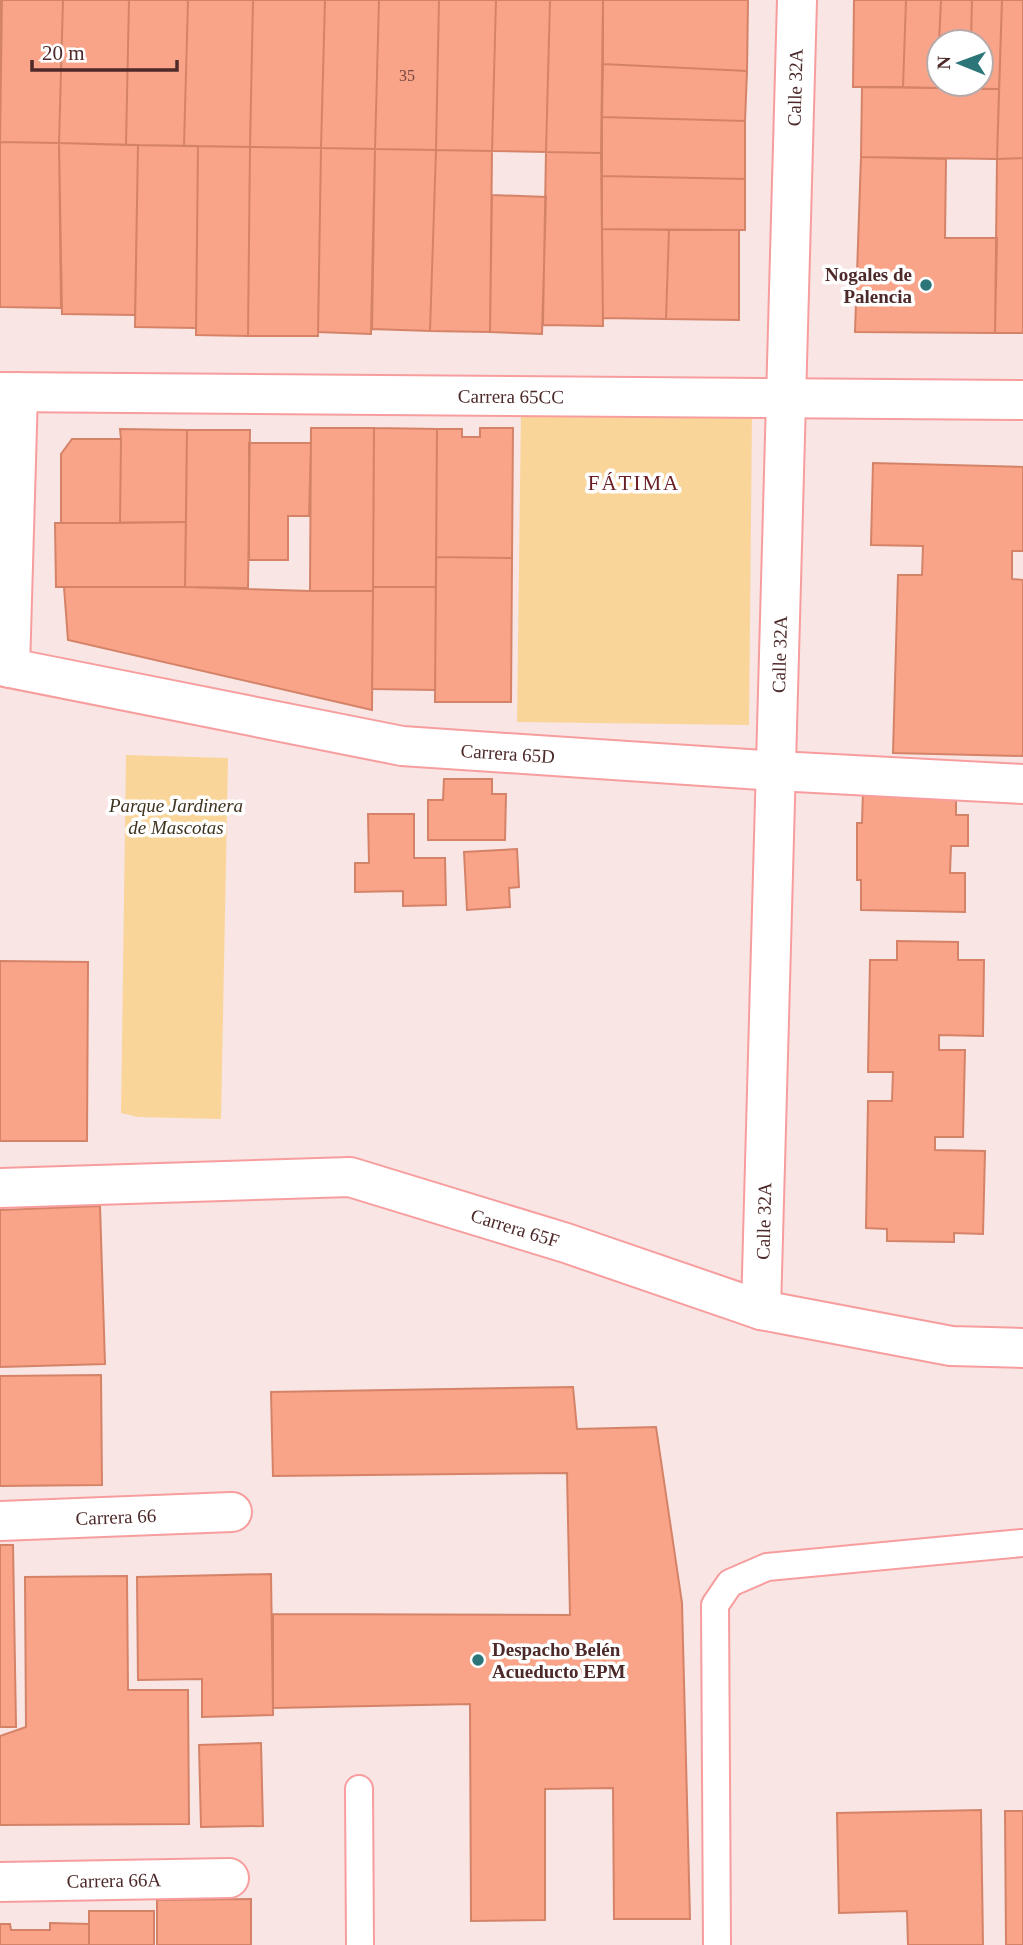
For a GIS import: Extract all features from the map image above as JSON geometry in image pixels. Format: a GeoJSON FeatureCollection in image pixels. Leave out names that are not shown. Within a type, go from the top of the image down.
{"type":"FeatureCollection","features":[{"type":"Feature","properties":{"kind":"street","name":"Calle 32A"},"geometry":{"type":"LineString","coordinates":[[761,1310],[797,0]]}},
{"type":"Feature","properties":{"kind":"street","name":"Carrera 65CC"},"geometry":{"type":"LineString","coordinates":[[9,392],[1023,400]]}},
{"type":"Feature","properties":{"kind":"street"},"geometry":{"type":"LineString","coordinates":[[5,667],[9,392]]}},
{"type":"Feature","properties":{"kind":"street","name":"Carrera 65D"},"geometry":{"type":"LineString","coordinates":[[5,667],[402,746],[1023,784]]}},
{"type":"Feature","properties":{"kind":"street","name":"Carrera 65F"},"geometry":{"type":"LineString","coordinates":[[0,1188],[350,1177],[566,1242],[761,1310],[951,1346],[1023,1348]]}},
{"type":"Feature","properties":{"kind":"street","name":"Carrera 66"},"geometry":{"type":"LineString","coordinates":[[0,1521],[232,1512]]}},
{"type":"Feature","properties":{"kind":"street","name":"Carrera 66A"},"geometry":{"type":"LineString","coordinates":[[0,1882],[229,1878]]}},
{"type":"Feature","properties":{"kind":"lane"},"geometry":{"type":"LineString","coordinates":[[717,1945],[715,1605],[730,1583],[767,1567],[1021,1543]]}},
{"type":"Feature","properties":{"kind":"lane"},"geometry":{"type":"LineString","coordinates":[[359,1789],[360,1945]]}},
{"type":"Feature","properties":{"kind":"green space"},"geometry":{"type":"Polygon","coordinates":[[[521,411],[752,414],[749,725],[517,722],[521,411]]]}},
{"type":"Feature","properties":{"kind":"green space","name":"Parque Jardinera de Mascotas"},"geometry":{"type":"Polygon","coordinates":[[[126,755],[228,758],[221,1119],[138,1117],[121,1113],[126,755]]]}},
{"type":"Feature","properties":{"kind":"building"},"geometry":{"type":"Polygon","coordinates":[[[0,0],[2,0],[0,89],[0,0]]]}},
{"type":"Feature","properties":{"kind":"building"},"geometry":{"type":"Polygon","coordinates":[[[2,0],[63,0],[59,143],[0,142],[2,0]]]}},
{"type":"Feature","properties":{"kind":"building"},"geometry":{"type":"Polygon","coordinates":[[[63,0],[129,0],[126,145],[59,143],[63,0]]]}},
{"type":"Feature","properties":{"kind":"building"},"geometry":{"type":"Polygon","coordinates":[[[129,0],[188,0],[184,146],[126,145],[129,0]]]}},
{"type":"Feature","properties":{"kind":"building"},"geometry":{"type":"Polygon","coordinates":[[[188,0],[253,0],[250,147],[184,146],[188,0]]]}},
{"type":"Feature","properties":{"kind":"building"},"geometry":{"type":"Polygon","coordinates":[[[253,0],[325,0],[321,148],[250,147],[253,0]]]}},
{"type":"Feature","properties":{"kind":"building"},"geometry":{"type":"Polygon","coordinates":[[[325,0],[379,0],[375,149],[321,148],[325,0]]]}},
{"type":"Feature","properties":{"kind":"building"},"geometry":{"type":"Polygon","coordinates":[[[379,0],[439,0],[436,150],[375,149],[379,0]]]}},
{"type":"Feature","properties":{"kind":"building"},"geometry":{"type":"Polygon","coordinates":[[[439,0],[496,0],[492,151],[436,150],[439,0]]]}},
{"type":"Feature","properties":{"kind":"building"},"geometry":{"type":"Polygon","coordinates":[[[496,0],[550,0],[546,152],[492,151],[496,0]]]}},
{"type":"Feature","properties":{"kind":"building"},"geometry":{"type":"Polygon","coordinates":[[[550,0],[603,0],[601,153],[546,152],[550,0]]]}},
{"type":"Feature","properties":{"kind":"building"},"geometry":{"type":"Polygon","coordinates":[[[603,0],[748,0],[747,71],[603,64],[603,0]]]}},
{"type":"Feature","properties":{"kind":"building"},"geometry":{"type":"Polygon","coordinates":[[[854,0],[906,0],[903,87],[853,87],[854,0]]]}},
{"type":"Feature","properties":{"kind":"building"},"geometry":{"type":"Polygon","coordinates":[[[906,0],[941,0],[940,28],[925,28],[925,88],[903,87],[906,0]]]}},
{"type":"Feature","properties":{"kind":"building"},"geometry":{"type":"Polygon","coordinates":[[[941,0],[972,0],[971,28],[940,28],[941,0]]]}},
{"type":"Feature","properties":{"kind":"building"},"geometry":{"type":"Polygon","coordinates":[[[972,0],[1002,0],[999,89],[995,89],[995,28],[971,28],[972,0]]]}},
{"type":"Feature","properties":{"kind":"building"},"geometry":{"type":"Polygon","coordinates":[[[1002,0],[1023,0],[1023,158],[997,159],[1002,0]]]}},
{"type":"Feature","properties":{"kind":"building"},"geometry":{"type":"Polygon","coordinates":[[[603,64],[747,71],[745,121],[602,117],[603,64]]]}},
{"type":"Feature","properties":{"kind":"building"},"geometry":{"type":"Polygon","coordinates":[[[862,87],[925,88],[925,98],[995,98],[995,89],[999,89],[997,159],[861,157],[862,87]]]}},
{"type":"Feature","properties":{"kind":"building"},"geometry":{"type":"Polygon","coordinates":[[[602,117],[745,121],[745,179],[602,176],[602,117]]]}},
{"type":"Feature","properties":{"kind":"building"},"geometry":{"type":"Polygon","coordinates":[[[0,142],[59,143],[61,308],[0,307],[0,142]]]}},
{"type":"Feature","properties":{"kind":"building"},"geometry":{"type":"Polygon","coordinates":[[[59,143],[138,145],[135,315],[62,314],[59,143]]]}},
{"type":"Feature","properties":{"kind":"building"},"geometry":{"type":"Polygon","coordinates":[[[138,145],[198,146],[196,328],[135,327],[138,145]]]}},
{"type":"Feature","properties":{"kind":"building"},"geometry":{"type":"Polygon","coordinates":[[[198,146],[250,147],[248,336],[196,335],[198,146]]]}},
{"type":"Feature","properties":{"kind":"building"},"geometry":{"type":"Polygon","coordinates":[[[250,147],[321,148],[318,336],[248,336],[250,147]]]}},
{"type":"Feature","properties":{"kind":"building"},"geometry":{"type":"Polygon","coordinates":[[[321,148],[375,149],[371,334],[318,332],[321,148]]]}},
{"type":"Feature","properties":{"kind":"building"},"geometry":{"type":"Polygon","coordinates":[[[375,149],[436,150],[430,331],[372,329],[375,149]]]}},
{"type":"Feature","properties":{"kind":"building"},"geometry":{"type":"Polygon","coordinates":[[[436,150],[492,151],[490,332],[430,331],[436,150]]]}},
{"type":"Feature","properties":{"kind":"building"},"geometry":{"type":"Polygon","coordinates":[[[546,152],[601,153],[603,326],[543,325],[546,152]]]}},
{"type":"Feature","properties":{"kind":"building","name":"Nogales de Palencia"},"geometry":{"type":"Polygon","coordinates":[[[861,157],[946,159],[945,238],[997,238],[995,333],[855,332],[861,157]]]}},
{"type":"Feature","properties":{"kind":"building"},"geometry":{"type":"Polygon","coordinates":[[[1023,158],[1023,333],[995,333],[997,159],[1023,158]]]}},
{"type":"Feature","properties":{"kind":"building"},"geometry":{"type":"Polygon","coordinates":[[[602,176],[745,179],[745,230],[602,229],[602,176]]]}},
{"type":"Feature","properties":{"kind":"building"},"geometry":{"type":"Polygon","coordinates":[[[492,195],[546,197],[542,334],[490,332],[492,195]]]}},
{"type":"Feature","properties":{"kind":"building"},"geometry":{"type":"Polygon","coordinates":[[[602,229],[669,230],[666,319],[603,318],[602,229]]]}},
{"type":"Feature","properties":{"kind":"building"},"geometry":{"type":"Polygon","coordinates":[[[669,230],[739,230],[739,320],[666,319],[669,230]]]}},
{"type":"Feature","properties":{"kind":"building"},"geometry":{"type":"Polygon","coordinates":[[[311,428],[374,428],[373,591],[310,591],[311,428]]]}},
{"type":"Feature","properties":{"kind":"building"},"geometry":{"type":"Polygon","coordinates":[[[374,428],[437,429],[436,587],[373,587],[374,428]]]}},
{"type":"Feature","properties":{"kind":"building"},"geometry":{"type":"Polygon","coordinates":[[[480,428],[513,428],[512,558],[436,557],[437,429],[462,429],[462,437],[480,437],[480,428]]]}},
{"type":"Feature","properties":{"kind":"building"},"geometry":{"type":"Polygon","coordinates":[[[120,429],[187,430],[186,522],[120,523],[120,429]]]}},
{"type":"Feature","properties":{"kind":"building"},"geometry":{"type":"Polygon","coordinates":[[[187,430],[250,430],[248,588],[185,587],[187,430]]]}},
{"type":"Feature","properties":{"kind":"building"},"geometry":{"type":"Polygon","coordinates":[[[72,439],[121,439],[120,523],[61,523],[61,454],[72,439]]]}},
{"type":"Feature","properties":{"kind":"building"},"geometry":{"type":"Polygon","coordinates":[[[249,443],[311,443],[309,516],[288,516],[288,560],[249,560],[249,443]]]}},
{"type":"Feature","properties":{"kind":"building"},"geometry":{"type":"Polygon","coordinates":[[[873,463],[1023,467],[1023,551],[1012,551],[1012,579],[1023,580],[1023,756],[893,753],[898,575],[922,575],[923,546],[871,545],[873,463]]]}},
{"type":"Feature","properties":{"kind":"building"},"geometry":{"type":"Polygon","coordinates":[[[186,522],[185,587],[56,587],[55,523],[186,522]]]}},
{"type":"Feature","properties":{"kind":"building"},"geometry":{"type":"Polygon","coordinates":[[[436,557],[512,558],[511,702],[435,702],[436,557]]]}},
{"type":"Feature","properties":{"kind":"building"},"geometry":{"type":"Polygon","coordinates":[[[64,587],[373,591],[372,710],[68,640],[64,587]]]}},
{"type":"Feature","properties":{"kind":"building"},"geometry":{"type":"Polygon","coordinates":[[[373,587],[436,587],[435,690],[372,689],[373,587]]]}},
{"type":"Feature","properties":{"kind":"building"},"geometry":{"type":"Polygon","coordinates":[[[444,779],[492,779],[492,794],[506,794],[505,840],[428,840],[428,800],[443,800],[444,779]]]}},
{"type":"Feature","properties":{"kind":"building"},"geometry":{"type":"Polygon","coordinates":[[[863,791],[956,792],[956,815],[968,815],[968,846],[951,846],[950,873],[965,873],[965,912],[861,910],[861,880],[857,880],[857,823],[862,823],[863,791]]]}},
{"type":"Feature","properties":{"kind":"building"},"geometry":{"type":"Polygon","coordinates":[[[368,814],[414,814],[414,858],[445,858],[446,905],[403,906],[403,891],[355,892],[355,863],[369,863],[368,814]]]}},
{"type":"Feature","properties":{"kind":"building"},"geometry":{"type":"Polygon","coordinates":[[[517,849],[519,887],[509,888],[510,907],[467,910],[464,852],[517,849]]]}},
{"type":"Feature","properties":{"kind":"building"},"geometry":{"type":"Polygon","coordinates":[[[897,941],[958,942],[958,960],[984,960],[983,1036],[939,1035],[939,1050],[965,1050],[963,1137],[935,1137],[935,1150],[985,1151],[983,1234],[954,1233],[954,1242],[887,1241],[887,1229],[866,1228],[868,1101],[892,1101],[893,1072],[868,1072],[870,960],[897,960],[897,941]]]}},
{"type":"Feature","properties":{"kind":"building"},"geometry":{"type":"Polygon","coordinates":[[[0,961],[88,962],[87,1141],[0,1141],[0,961]]]}},
{"type":"Feature","properties":{"kind":"building"},"geometry":{"type":"Polygon","coordinates":[[[100,1206],[105,1364],[0,1367],[0,1210],[100,1206]]]}},
{"type":"Feature","properties":{"kind":"building"},"geometry":{"type":"Polygon","coordinates":[[[101,1375],[102,1485],[0,1486],[0,1376],[101,1375]]]}},
{"type":"Feature","properties":{"kind":"building","name":"Despacho Belén Acueducto EPM"},"geometry":{"type":"Polygon","coordinates":[[[573,1387],[577,1429],[656,1427],[682,1603],[690,1919],[614,1919],[613,1788],[545,1789],[545,1920],[471,1921],[470,1704],[273,1708],[273,1614],[570,1615],[567,1473],[273,1476],[271,1392],[573,1387]]]}},
{"type":"Feature","properties":{"kind":"building"},"geometry":{"type":"Polygon","coordinates":[[[0,1545],[13,1545],[16,1727],[0,1727],[0,1545]]]}},
{"type":"Feature","properties":{"kind":"building"},"geometry":{"type":"Polygon","coordinates":[[[271,1574],[273,1715],[202,1717],[202,1679],[138,1680],[137,1577],[271,1574]]]}},
{"type":"Feature","properties":{"kind":"building"},"geometry":{"type":"Polygon","coordinates":[[[127,1576],[128,1690],[188,1690],[189,1824],[0,1825],[0,1736],[26,1727],[25,1577],[127,1576]]]}},
{"type":"Feature","properties":{"kind":"building"},"geometry":{"type":"Polygon","coordinates":[[[261,1743],[263,1826],[201,1827],[199,1745],[261,1743]]]}},
{"type":"Feature","properties":{"kind":"building"},"geometry":{"type":"Polygon","coordinates":[[[981,1810],[983,1945],[908,1945],[907,1911],[839,1913],[837,1813],[981,1810]]]}},
{"type":"Feature","properties":{"kind":"building"},"geometry":{"type":"Polygon","coordinates":[[[1005,1811],[1023,1811],[1023,1945],[1006,1945],[1005,1811]]]}},
{"type":"Feature","properties":{"kind":"building"},"geometry":{"type":"Polygon","coordinates":[[[251,1899],[251,1945],[157,1945],[157,1900],[251,1899]]]}},
{"type":"Feature","properties":{"kind":"building"},"geometry":{"type":"Polygon","coordinates":[[[89,1911],[154,1911],[154,1945],[89,1945],[89,1911]]]}},
{"type":"Feature","properties":{"kind":"building"},"geometry":{"type":"Polygon","coordinates":[[[50,1923],[89,1924],[89,1945],[0,1945],[0,1924],[10,1924],[11,1930],[50,1930],[50,1923]]]}},
{"type":"Feature","properties":{"kind":"place","name":"Nogales de Palencia"},"geometry":{"type":"Point","coordinates":[926,285]}},
{"type":"Feature","properties":{"kind":"place","name":"Despacho Belén Acueducto EPM"},"geometry":{"type":"Point","coordinates":[478,1660]}},
{"type":"Feature","properties":{"kind":"district","name":"FÁTIMA"},"geometry":{"type":"Point","coordinates":[634,483]}}]}
